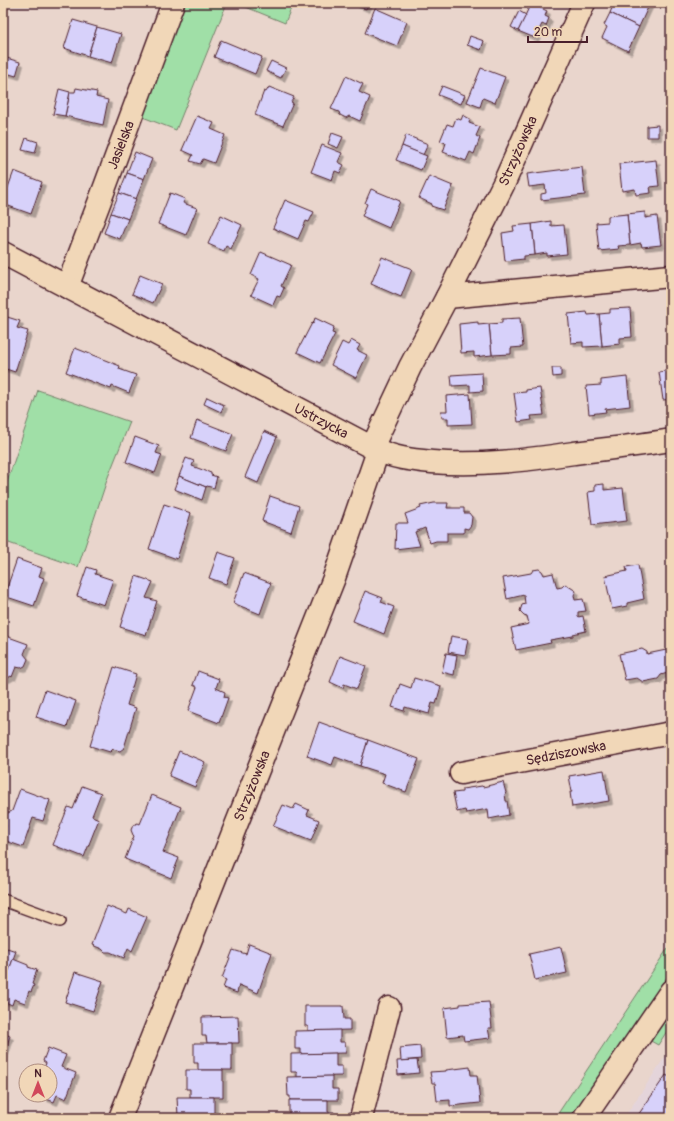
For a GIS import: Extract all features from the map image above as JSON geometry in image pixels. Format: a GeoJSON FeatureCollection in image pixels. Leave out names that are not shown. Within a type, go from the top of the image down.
{"type":"FeatureCollection","features":[{"type":"Feature","properties":{"kind":"street","name":"Jasielska"},"geometry":{"type":"LineString","coordinates":[[67,287],[173,3]]}},
{"type":"Feature","properties":{"kind":"street","name":"Strzyżowska"},"geometry":{"type":"LineString","coordinates":[[120,1118],[331,585],[376,450],[377,437],[410,367],[447,298],[504,184],[584,3]]}},
{"type":"Feature","properties":{"kind":"street","name":"Ustrzycka"},"geometry":{"type":"LineString","coordinates":[[3,252],[376,450],[408,460],[475,464],[531,459],[671,440]]}},
{"type":"Feature","properties":{"kind":"street"},"geometry":{"type":"LineString","coordinates":[[447,298],[671,276]]}},
{"type":"Feature","properties":{"kind":"street","name":"Sędziszowska"},"geometry":{"type":"LineString","coordinates":[[461,773],[671,733]]}},
{"type":"Feature","properties":{"kind":"street"},"geometry":{"type":"LineString","coordinates":[[584,1118],[671,991]]}},
{"type":"Feature","properties":{"kind":"street"},"geometry":{"type":"LineString","coordinates":[[361,1118],[389,1008]]}},
{"type":"Feature","properties":{"kind":"lane"},"geometry":{"type":"LineString","coordinates":[[3,900],[60,921]]}},
{"type":"Feature","properties":{"kind":"shaded area"},"geometry":{"type":"Polygon","coordinates":[[[671,1048],[671,1118],[624,1118],[671,1048]]]}},
{"type":"Feature","properties":{"kind":"green space"},"geometry":{"type":"Polygon","coordinates":[[[176,3],[227,3],[176,130],[135,114],[176,3]]]}},
{"type":"Feature","properties":{"kind":"green space"},"geometry":{"type":"Polygon","coordinates":[[[236,3],[293,3],[285,23],[236,3]]]}},
{"type":"Feature","properties":{"kind":"green space"},"geometry":{"type":"Polygon","coordinates":[[[38,390],[130,422],[108,477],[78,567],[3,541],[3,494],[38,390]]]}},
{"type":"Feature","properties":{"kind":"green space"},"geometry":{"type":"Polygon","coordinates":[[[668,948],[671,950],[671,971],[572,1118],[555,1118],[668,948]]]}},
{"type":"Feature","properties":{"kind":"green space"},"geometry":{"type":"Polygon","coordinates":[[[671,1008],[671,1025],[658,1045],[649,1040],[671,1008]]]}},
{"type":"Feature","properties":{"kind":"building"},"geometry":{"type":"Polygon","coordinates":[[[355,3],[369,3],[366,9],[355,3]]]}},
{"type":"Feature","properties":{"kind":"building"},"geometry":{"type":"Polygon","coordinates":[[[531,3],[547,11],[545,16],[549,18],[546,26],[542,24],[535,38],[518,31],[531,3]]]}},
{"type":"Feature","properties":{"kind":"building"},"geometry":{"type":"Polygon","coordinates":[[[614,3],[650,3],[639,27],[610,13],[614,3]]]}},
{"type":"Feature","properties":{"kind":"building"},"geometry":{"type":"Polygon","coordinates":[[[375,8],[407,22],[397,46],[365,33],[375,8]]]}},
{"type":"Feature","properties":{"kind":"building"},"geometry":{"type":"Polygon","coordinates":[[[519,11],[526,15],[518,31],[511,27],[519,11]]]}},
{"type":"Feature","properties":{"kind":"building"},"geometry":{"type":"Polygon","coordinates":[[[610,13],[639,27],[628,51],[602,38],[607,27],[604,25],[610,13]]]}},
{"type":"Feature","properties":{"kind":"building"},"geometry":{"type":"Polygon","coordinates":[[[73,20],[97,27],[88,56],[64,48],[73,20]]]}},
{"type":"Feature","properties":{"kind":"building"},"geometry":{"type":"Polygon","coordinates":[[[97,27],[121,34],[112,63],[88,56],[97,27]]]}},
{"type":"Feature","properties":{"kind":"building"},"geometry":{"type":"Polygon","coordinates":[[[470,36],[484,41],[481,50],[467,45],[470,36]]]}},
{"type":"Feature","properties":{"kind":"building"},"geometry":{"type":"Polygon","coordinates":[[[221,40],[262,57],[255,74],[214,57],[221,40]]]}},
{"type":"Feature","properties":{"kind":"building"},"geometry":{"type":"Polygon","coordinates":[[[3,57],[20,62],[16,76],[3,72],[3,57]]]}},
{"type":"Feature","properties":{"kind":"building"},"geometry":{"type":"Polygon","coordinates":[[[271,61],[286,68],[281,78],[266,71],[271,61]]]}},
{"type":"Feature","properties":{"kind":"building"},"geometry":{"type":"Polygon","coordinates":[[[481,68],[505,77],[495,103],[483,98],[480,107],[467,102],[481,68]]]}},
{"type":"Feature","properties":{"kind":"building"},"geometry":{"type":"Polygon","coordinates":[[[346,76],[363,84],[359,92],[370,97],[360,121],[349,116],[346,118],[340,115],[339,112],[331,109],[346,76]]]}},
{"type":"Feature","properties":{"kind":"building"},"geometry":{"type":"Polygon","coordinates":[[[442,86],[465,95],[461,104],[438,95],[442,86]]]}},
{"type":"Feature","properties":{"kind":"building"},"geometry":{"type":"Polygon","coordinates":[[[269,87],[294,97],[283,126],[255,115],[264,91],[266,92],[269,87]]]}},
{"type":"Feature","properties":{"kind":"building"},"geometry":{"type":"Polygon","coordinates":[[[76,88],[97,92],[96,97],[108,100],[103,125],[65,116],[70,92],[75,92],[76,88]]]}},
{"type":"Feature","properties":{"kind":"building"},"geometry":{"type":"Polygon","coordinates":[[[59,89],[70,92],[65,116],[53,114],[59,89]]]}},
{"type":"Feature","properties":{"kind":"building"},"geometry":{"type":"Polygon","coordinates":[[[463,115],[470,119],[469,123],[480,127],[476,136],[480,138],[474,154],[470,152],[466,161],[443,152],[446,143],[440,141],[447,124],[453,126],[456,118],[461,120],[463,115]]]}},
{"type":"Feature","properties":{"kind":"building"},"geometry":{"type":"Polygon","coordinates":[[[197,116],[214,123],[211,129],[225,135],[214,163],[203,159],[200,164],[190,161],[193,155],[182,150],[197,116]]]}},
{"type":"Feature","properties":{"kind":"building"},"geometry":{"type":"Polygon","coordinates":[[[658,125],[658,137],[647,137],[647,126],[658,125]]]}},
{"type":"Feature","properties":{"kind":"building"},"geometry":{"type":"Polygon","coordinates":[[[332,133],[343,137],[338,148],[328,144],[332,133]]]}},
{"type":"Feature","properties":{"kind":"building"},"geometry":{"type":"Polygon","coordinates":[[[406,135],[428,144],[423,155],[402,146],[406,135]]]}},
{"type":"Feature","properties":{"kind":"building"},"geometry":{"type":"Polygon","coordinates":[[[26,138],[38,142],[35,153],[22,150],[26,138]]]}},
{"type":"Feature","properties":{"kind":"building"},"geometry":{"type":"Polygon","coordinates":[[[322,145],[342,153],[338,162],[344,165],[340,173],[335,171],[332,180],[311,172],[322,145]]]}},
{"type":"Feature","properties":{"kind":"building"},"geometry":{"type":"Polygon","coordinates":[[[402,146],[427,156],[421,170],[396,160],[402,146]]]}},
{"type":"Feature","properties":{"kind":"building"},"geometry":{"type":"Polygon","coordinates":[[[135,152],[152,159],[144,179],[127,173],[135,152]]]}},
{"type":"Feature","properties":{"kind":"building"},"geometry":{"type":"Polygon","coordinates":[[[656,160],[659,186],[650,187],[651,193],[636,195],[635,189],[622,191],[619,164],[656,160]]]}},
{"type":"Feature","properties":{"kind":"building"},"geometry":{"type":"Polygon","coordinates":[[[582,167],[585,195],[541,200],[541,194],[546,193],[545,185],[529,187],[527,174],[582,167]]]}},
{"type":"Feature","properties":{"kind":"building"},"geometry":{"type":"Polygon","coordinates":[[[14,171],[42,182],[31,214],[3,204],[14,171]]]}},
{"type":"Feature","properties":{"kind":"building"},"geometry":{"type":"Polygon","coordinates":[[[127,173],[144,179],[136,199],[119,193],[127,173]]]}},
{"type":"Feature","properties":{"kind":"building"},"geometry":{"type":"Polygon","coordinates":[[[429,176],[453,186],[443,210],[431,206],[432,204],[419,198],[429,176]]]}},
{"type":"Feature","properties":{"kind":"building"},"geometry":{"type":"Polygon","coordinates":[[[371,189],[400,201],[389,228],[362,216],[367,204],[365,203],[371,189]]]}},
{"type":"Feature","properties":{"kind":"building"},"geometry":{"type":"Polygon","coordinates":[[[119,193],[136,199],[128,219],[111,213],[119,193]]]}},
{"type":"Feature","properties":{"kind":"building"},"geometry":{"type":"Polygon","coordinates":[[[170,193],[185,199],[183,203],[197,208],[186,235],[158,224],[170,193]]]}},
{"type":"Feature","properties":{"kind":"building"},"geometry":{"type":"Polygon","coordinates":[[[285,200],[314,212],[309,222],[306,221],[298,239],[273,228],[285,200]]]}},
{"type":"Feature","properties":{"kind":"building"},"geometry":{"type":"Polygon","coordinates":[[[645,212],[645,218],[657,216],[661,245],[642,247],[641,243],[630,245],[627,214],[645,212]]]}},
{"type":"Feature","properties":{"kind":"building"},"geometry":{"type":"Polygon","coordinates":[[[111,213],[128,219],[120,239],[104,233],[111,213]]]}},
{"type":"Feature","properties":{"kind":"building"},"geometry":{"type":"Polygon","coordinates":[[[627,214],[630,245],[618,246],[619,249],[599,251],[596,223],[608,222],[608,216],[627,214]]]}},
{"type":"Feature","properties":{"kind":"building"},"geometry":{"type":"Polygon","coordinates":[[[221,215],[242,225],[231,249],[226,246],[224,251],[208,244],[221,215]]]}},
{"type":"Feature","properties":{"kind":"building"},"geometry":{"type":"Polygon","coordinates":[[[551,221],[551,226],[564,225],[567,254],[547,256],[547,253],[535,255],[532,224],[551,221]]]}},
{"type":"Feature","properties":{"kind":"building"},"geometry":{"type":"Polygon","coordinates":[[[532,224],[535,255],[524,256],[524,259],[505,261],[502,233],[514,231],[513,226],[532,224]]]}},
{"type":"Feature","properties":{"kind":"building"},"geometry":{"type":"Polygon","coordinates":[[[261,252],[291,265],[281,286],[284,288],[280,297],[277,296],[273,305],[251,295],[259,279],[251,275],[261,252]]]}},
{"type":"Feature","properties":{"kind":"building"},"geometry":{"type":"Polygon","coordinates":[[[382,257],[412,269],[401,297],[371,284],[382,257]]]}},
{"type":"Feature","properties":{"kind":"building"},"geometry":{"type":"Polygon","coordinates":[[[140,275],[162,284],[153,303],[132,294],[140,275]]]}},
{"type":"Feature","properties":{"kind":"building"},"geometry":{"type":"Polygon","coordinates":[[[630,308],[632,337],[620,338],[620,344],[602,346],[599,314],[610,313],[610,309],[630,308]]]}},
{"type":"Feature","properties":{"kind":"building"},"geometry":{"type":"Polygon","coordinates":[[[587,312],[588,315],[599,314],[602,346],[583,347],[583,342],[571,343],[568,314],[587,312]]]}},
{"type":"Feature","properties":{"kind":"building"},"geometry":{"type":"Polygon","coordinates":[[[4,316],[20,321],[17,328],[28,331],[15,372],[3,368],[4,316]]]}},
{"type":"Feature","properties":{"kind":"building"},"geometry":{"type":"Polygon","coordinates":[[[315,318],[334,327],[332,333],[335,334],[320,363],[297,352],[315,318]]]}},
{"type":"Feature","properties":{"kind":"building"},"geometry":{"type":"Polygon","coordinates":[[[520,318],[523,347],[511,348],[511,354],[492,355],[489,324],[502,323],[502,319],[520,318]]]}},
{"type":"Feature","properties":{"kind":"building"},"geometry":{"type":"Polygon","coordinates":[[[478,322],[478,325],[489,324],[492,355],[474,357],[474,352],[461,353],[459,324],[478,322]]]}},
{"type":"Feature","properties":{"kind":"building"},"geometry":{"type":"Polygon","coordinates":[[[351,340],[360,345],[357,350],[367,355],[356,378],[331,365],[342,342],[348,345],[351,340]]]}},
{"type":"Feature","properties":{"kind":"building"},"geometry":{"type":"Polygon","coordinates":[[[75,348],[120,366],[119,369],[136,375],[129,393],[112,386],[111,389],[66,372],[75,348]]]}},
{"type":"Feature","properties":{"kind":"building"},"geometry":{"type":"Polygon","coordinates":[[[552,368],[561,368],[561,376],[553,377],[552,368]]]}},
{"type":"Feature","properties":{"kind":"building"},"geometry":{"type":"Polygon","coordinates":[[[671,370],[671,399],[663,400],[659,372],[671,370]]]}},
{"type":"Feature","properties":{"kind":"building"},"geometry":{"type":"Polygon","coordinates":[[[482,373],[483,391],[470,392],[470,385],[452,386],[451,375],[482,373]]]}},
{"type":"Feature","properties":{"kind":"building"},"geometry":{"type":"Polygon","coordinates":[[[627,377],[630,406],[605,409],[606,412],[589,414],[586,386],[601,385],[601,380],[627,377]]]}},
{"type":"Feature","properties":{"kind":"building"},"geometry":{"type":"Polygon","coordinates":[[[540,388],[544,415],[531,416],[532,420],[518,422],[514,393],[526,392],[526,390],[540,388]]]}},
{"type":"Feature","properties":{"kind":"building"},"geometry":{"type":"Polygon","coordinates":[[[470,394],[472,424],[448,425],[448,418],[442,418],[441,411],[447,411],[446,396],[470,394]]]}},
{"type":"Feature","properties":{"kind":"building"},"geometry":{"type":"Polygon","coordinates":[[[207,397],[224,405],[221,412],[204,404],[207,397]]]}},
{"type":"Feature","properties":{"kind":"building"},"geometry":{"type":"Polygon","coordinates":[[[197,420],[233,434],[226,451],[191,438],[197,420]]]}},
{"type":"Feature","properties":{"kind":"building"},"geometry":{"type":"Polygon","coordinates":[[[264,431],[277,437],[258,483],[245,477],[264,431]]]}},
{"type":"Feature","properties":{"kind":"building"},"geometry":{"type":"Polygon","coordinates":[[[135,437],[159,446],[156,453],[162,455],[155,473],[126,462],[135,437]]]}},
{"type":"Feature","properties":{"kind":"building"},"geometry":{"type":"Polygon","coordinates":[[[186,458],[194,461],[192,466],[211,473],[211,475],[217,477],[214,488],[206,487],[179,476],[186,458]]]}},
{"type":"Feature","properties":{"kind":"building"},"geometry":{"type":"Polygon","coordinates":[[[179,476],[206,487],[202,500],[174,489],[179,476]]]}},
{"type":"Feature","properties":{"kind":"building"},"geometry":{"type":"Polygon","coordinates":[[[604,484],[604,490],[623,488],[627,521],[592,525],[588,492],[595,491],[595,485],[604,484]]]}},
{"type":"Feature","properties":{"kind":"building"},"geometry":{"type":"Polygon","coordinates":[[[270,496],[299,506],[291,532],[262,521],[270,496]]]}},
{"type":"Feature","properties":{"kind":"building"},"geometry":{"type":"Polygon","coordinates":[[[434,503],[448,503],[447,508],[464,508],[464,513],[469,513],[472,517],[471,525],[468,529],[464,528],[464,533],[447,533],[447,541],[436,541],[430,543],[425,528],[415,532],[420,546],[395,549],[396,523],[408,523],[405,514],[421,508],[420,506],[434,503]]]}},
{"type":"Feature","properties":{"kind":"building"},"geometry":{"type":"Polygon","coordinates":[[[164,504],[191,513],[177,559],[149,549],[164,504]]]}},
{"type":"Feature","properties":{"kind":"building"},"geometry":{"type":"Polygon","coordinates":[[[218,552],[235,558],[226,584],[209,578],[218,552]]]}},
{"type":"Feature","properties":{"kind":"building"},"geometry":{"type":"Polygon","coordinates":[[[17,559],[42,568],[39,576],[44,578],[34,606],[4,596],[17,559]]]}},
{"type":"Feature","properties":{"kind":"building"},"geometry":{"type":"Polygon","coordinates":[[[638,565],[644,599],[627,603],[627,606],[612,609],[605,576],[627,571],[626,567],[638,565]]]}},
{"type":"Feature","properties":{"kind":"building"},"geometry":{"type":"Polygon","coordinates":[[[87,567],[96,570],[95,574],[113,580],[104,605],[77,596],[87,567]]]}},
{"type":"Feature","properties":{"kind":"building"},"geometry":{"type":"Polygon","coordinates":[[[539,569],[544,575],[553,573],[557,588],[562,587],[565,584],[576,591],[574,595],[575,600],[583,599],[586,611],[578,612],[578,617],[583,616],[586,631],[573,634],[573,636],[550,640],[551,643],[516,650],[511,628],[529,624],[527,616],[520,611],[522,605],[525,604],[524,595],[507,599],[503,578],[531,573],[533,570],[539,569]]]}},
{"type":"Feature","properties":{"kind":"building"},"geometry":{"type":"Polygon","coordinates":[[[244,573],[271,583],[260,614],[233,603],[244,573]]]}},
{"type":"Feature","properties":{"kind":"building"},"geometry":{"type":"Polygon","coordinates":[[[136,576],[153,582],[146,598],[157,601],[146,635],[120,627],[136,576]]]}},
{"type":"Feature","properties":{"kind":"building"},"geometry":{"type":"Polygon","coordinates":[[[365,591],[383,598],[381,602],[394,607],[384,634],[353,621],[365,591]]]}},
{"type":"Feature","properties":{"kind":"building"},"geometry":{"type":"Polygon","coordinates":[[[3,635],[28,644],[24,654],[28,659],[25,666],[21,668],[16,667],[12,677],[11,676],[6,679],[3,678],[3,635]]]}},
{"type":"Feature","properties":{"kind":"building"},"geometry":{"type":"Polygon","coordinates":[[[451,636],[468,639],[465,655],[448,652],[451,636]]]}},
{"type":"Feature","properties":{"kind":"building"},"geometry":{"type":"Polygon","coordinates":[[[642,649],[647,652],[647,654],[671,649],[671,672],[661,675],[658,679],[643,682],[637,678],[625,680],[619,654],[642,649]]]}},
{"type":"Feature","properties":{"kind":"building"},"geometry":{"type":"Polygon","coordinates":[[[446,653],[457,655],[454,675],[442,672],[446,653]]]}},
{"type":"Feature","properties":{"kind":"building"},"geometry":{"type":"Polygon","coordinates":[[[340,656],[366,666],[357,689],[344,684],[343,688],[330,682],[340,656]]]}},
{"type":"Feature","properties":{"kind":"building"},"geometry":{"type":"Polygon","coordinates":[[[114,667],[136,674],[127,705],[136,708],[124,748],[120,751],[113,749],[110,752],[90,746],[114,667]]]}},
{"type":"Feature","properties":{"kind":"building"},"geometry":{"type":"Polygon","coordinates":[[[198,671],[219,679],[216,688],[225,692],[224,697],[228,698],[219,723],[188,711],[197,687],[193,685],[198,671]]]}},
{"type":"Feature","properties":{"kind":"building"},"geometry":{"type":"Polygon","coordinates":[[[414,678],[441,686],[436,704],[432,703],[429,714],[405,707],[404,711],[392,707],[400,684],[411,688],[414,678]]]}},
{"type":"Feature","properties":{"kind":"building"},"geometry":{"type":"Polygon","coordinates":[[[45,690],[76,701],[67,727],[36,717],[45,690]]]}},
{"type":"Feature","properties":{"kind":"building"},"geometry":{"type":"Polygon","coordinates":[[[319,722],[368,740],[360,766],[335,757],[332,765],[307,756],[319,722]]]}},
{"type":"Feature","properties":{"kind":"building"},"geometry":{"type":"Polygon","coordinates":[[[368,740],[419,759],[406,792],[382,783],[385,774],[360,766],[368,740]]]}},
{"type":"Feature","properties":{"kind":"building"},"geometry":{"type":"Polygon","coordinates":[[[179,751],[205,762],[195,787],[169,776],[179,751]]]}},
{"type":"Feature","properties":{"kind":"building"},"geometry":{"type":"Polygon","coordinates":[[[604,770],[609,801],[572,807],[570,792],[572,792],[569,776],[604,770]]]}},
{"type":"Feature","properties":{"kind":"building"},"geometry":{"type":"Polygon","coordinates":[[[503,782],[509,815],[489,819],[488,809],[466,813],[465,810],[457,812],[453,793],[462,792],[462,789],[483,787],[503,782]]]}},
{"type":"Feature","properties":{"kind":"building"},"geometry":{"type":"Polygon","coordinates":[[[82,786],[101,793],[92,816],[99,819],[84,857],[53,845],[68,807],[73,809],[82,786]]]}},
{"type":"Feature","properties":{"kind":"building"},"geometry":{"type":"Polygon","coordinates":[[[20,789],[50,800],[43,821],[33,818],[23,847],[3,840],[3,834],[6,826],[3,819],[6,814],[12,811],[20,789]]]}},
{"type":"Feature","properties":{"kind":"building"},"geometry":{"type":"Polygon","coordinates":[[[152,795],[181,807],[163,852],[179,858],[171,878],[125,859],[134,836],[131,830],[133,825],[138,823],[140,824],[152,795]]]}},
{"type":"Feature","properties":{"kind":"building"},"geometry":{"type":"Polygon","coordinates":[[[296,804],[309,810],[307,815],[319,820],[311,841],[273,826],[283,805],[293,809],[296,804]]]}},
{"type":"Feature","properties":{"kind":"building"},"geometry":{"type":"Polygon","coordinates":[[[107,906],[127,914],[129,909],[147,917],[132,951],[128,948],[124,958],[110,952],[105,952],[102,949],[92,945],[107,906]]]}},
{"type":"Feature","properties":{"kind":"building"},"geometry":{"type":"Polygon","coordinates":[[[249,944],[272,953],[258,993],[239,985],[237,993],[223,988],[226,980],[222,978],[233,950],[246,954],[249,944]]]}},
{"type":"Feature","properties":{"kind":"building"},"geometry":{"type":"Polygon","coordinates":[[[561,947],[567,973],[535,980],[529,954],[561,947]]]}},
{"type":"Feature","properties":{"kind":"building"},"geometry":{"type":"Polygon","coordinates":[[[7,948],[16,951],[3,987],[3,950],[6,951],[7,948]]]}},
{"type":"Feature","properties":{"kind":"building"},"geometry":{"type":"Polygon","coordinates":[[[13,959],[37,970],[32,984],[34,985],[31,992],[29,991],[25,1003],[14,999],[12,1005],[3,1001],[3,987],[13,959]]]}},
{"type":"Feature","properties":{"kind":"building"},"geometry":{"type":"Polygon","coordinates":[[[75,972],[103,981],[93,1011],[65,1002],[75,972]]]}},
{"type":"Feature","properties":{"kind":"building"},"geometry":{"type":"Polygon","coordinates":[[[489,1002],[492,1028],[488,1028],[490,1038],[464,1041],[463,1035],[447,1037],[444,1008],[460,1006],[460,1004],[489,1002]]]}},
{"type":"Feature","properties":{"kind":"building"},"geometry":{"type":"Polygon","coordinates":[[[305,1006],[343,1006],[344,1019],[350,1019],[350,1030],[308,1031],[308,1026],[305,1026],[305,1006]]]}},
{"type":"Feature","properties":{"kind":"building"},"geometry":{"type":"Polygon","coordinates":[[[238,1016],[239,1043],[207,1043],[206,1036],[202,1036],[202,1017],[238,1016]]]}},
{"type":"Feature","properties":{"kind":"building"},"geometry":{"type":"Polygon","coordinates":[[[340,1030],[340,1042],[345,1042],[346,1053],[301,1054],[301,1049],[295,1049],[295,1031],[340,1030]]]}},
{"type":"Feature","properties":{"kind":"building"},"geometry":{"type":"Polygon","coordinates":[[[3,1033],[10,1036],[3,1057],[3,1033]]]}},
{"type":"Feature","properties":{"kind":"building"},"geometry":{"type":"Polygon","coordinates":[[[194,1043],[232,1043],[232,1070],[198,1070],[198,1063],[194,1063],[194,1043]]]}},
{"type":"Feature","properties":{"kind":"building"},"geometry":{"type":"Polygon","coordinates":[[[420,1046],[421,1059],[401,1061],[400,1048],[420,1046]]]}},
{"type":"Feature","properties":{"kind":"building"},"geometry":{"type":"Polygon","coordinates":[[[48,1048],[66,1055],[61,1067],[76,1073],[66,1099],[58,1095],[58,1063],[46,1063],[43,1061],[48,1048]]]}},
{"type":"Feature","properties":{"kind":"building"},"geometry":{"type":"Polygon","coordinates":[[[336,1053],[336,1066],[342,1066],[342,1076],[297,1077],[297,1072],[291,1072],[291,1054],[336,1053]]]}},
{"type":"Feature","properties":{"kind":"building"},"geometry":{"type":"Polygon","coordinates":[[[417,1060],[419,1073],[398,1075],[397,1061],[417,1060]]]}},
{"type":"Feature","properties":{"kind":"building"},"geometry":{"type":"Polygon","coordinates":[[[470,1067],[471,1075],[477,1075],[480,1103],[450,1106],[450,1100],[437,1101],[435,1083],[432,1083],[430,1072],[470,1067]]]}},
{"type":"Feature","properties":{"kind":"building"},"geometry":{"type":"Polygon","coordinates":[[[186,1070],[223,1070],[223,1097],[190,1097],[190,1089],[186,1089],[186,1070]]]}},
{"type":"Feature","properties":{"kind":"building"},"geometry":{"type":"Polygon","coordinates":[[[666,1075],[671,1078],[671,1118],[636,1118],[666,1075]]]}},
{"type":"Feature","properties":{"kind":"building"},"geometry":{"type":"Polygon","coordinates":[[[332,1076],[332,1089],[338,1089],[338,1100],[290,1100],[290,1096],[288,1096],[287,1077],[332,1076]]]}},
{"type":"Feature","properties":{"kind":"building"},"geometry":{"type":"Polygon","coordinates":[[[177,1097],[214,1097],[214,1118],[182,1118],[182,1116],[178,1116],[177,1097]]]}},
{"type":"Feature","properties":{"kind":"building"},"geometry":{"type":"Polygon","coordinates":[[[289,1100],[328,1100],[328,1112],[334,1112],[334,1118],[289,1118],[289,1100]]]}}]}
